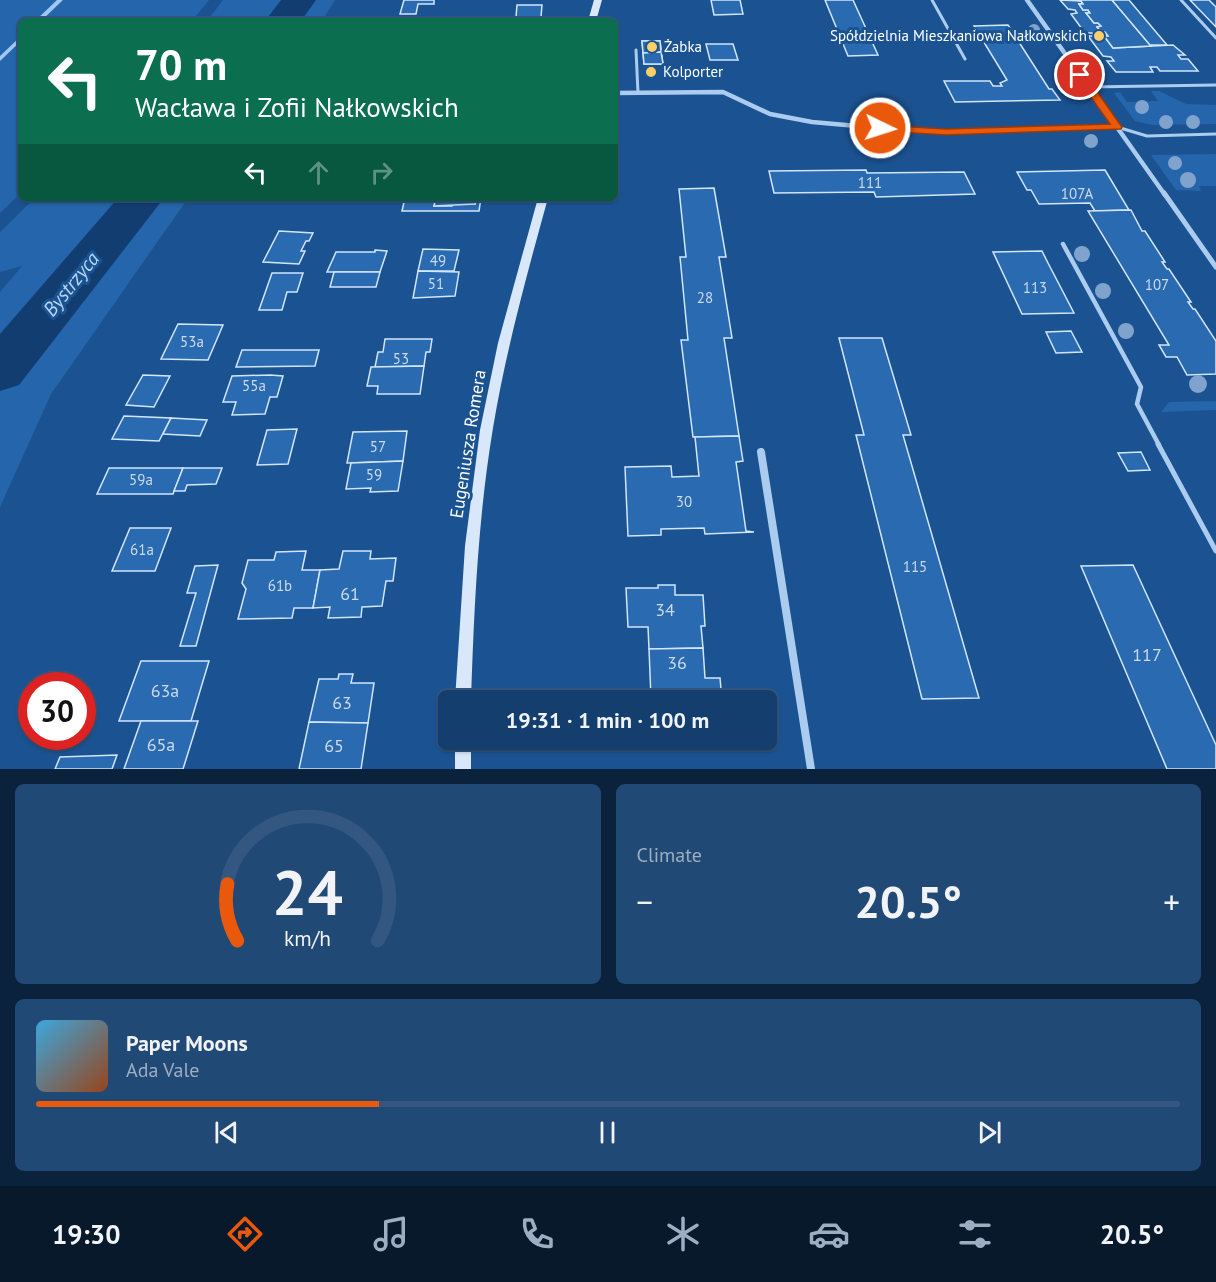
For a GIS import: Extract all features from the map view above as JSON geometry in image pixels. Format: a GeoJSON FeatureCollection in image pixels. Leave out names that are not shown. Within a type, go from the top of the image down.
{"type":"FeatureCollection","features":[{"type":"Feature","properties":{"kind":"street"},"geometry":{"type":"LineString","coordinates":[[593,18],[598,0]]}},
{"type":"Feature","properties":{"kind":"street"},"geometry":{"type":"LineString","coordinates":[[1027,0],[1216,267]]}},
{"type":"Feature","properties":{"kind":"street"},"geometry":{"type":"LineString","coordinates":[[618,93],[723,92],[770,114],[812,122],[924,131],[1117,127]]}},
{"type":"Feature","properties":{"kind":"street","name":"Eugeniusza Romera"},"geometry":{"type":"LineString","coordinates":[[464,690],[474,535],[488,423],[508,327],[542,201]]}},
{"type":"Feature","properties":{"kind":"street"},"geometry":{"type":"LineString","coordinates":[[761,452],[811,769]]}},
{"type":"Feature","properties":{"kind":"street"},"geometry":{"type":"LineString","coordinates":[[463,750],[463,769]]}},
{"type":"Feature","properties":{"kind":"lane"},"geometry":{"type":"LineString","coordinates":[[932,0],[964,59]]}},
{"type":"Feature","properties":{"kind":"lane"},"geometry":{"type":"LineString","coordinates":[[1181,0],[1216,38]]}},
{"type":"Feature","properties":{"kind":"lane"},"geometry":{"type":"LineString","coordinates":[[636,50],[638,93]]}},
{"type":"Feature","properties":{"kind":"lane"},"geometry":{"type":"LineString","coordinates":[[1089,87],[1216,85]]}},
{"type":"Feature","properties":{"kind":"lane"},"geometry":{"type":"LineString","coordinates":[[1117,127],[1147,136],[1216,134]]}},
{"type":"Feature","properties":{"kind":"lane"},"geometry":{"type":"LineString","coordinates":[[1064,244],[1141,387],[1137,404],[1216,552]]}},
{"type":"Feature","properties":{"kind":"shaded area"},"geometry":{"type":"Polygon","coordinates":[[[0,0],[209,0],[194,18],[18,18],[18,196],[0,213],[0,0]]]}},
{"type":"Feature","properties":{"kind":"shaded area"},"geometry":{"type":"Polygon","coordinates":[[[223,0],[335,0],[324,18],[209,18],[223,0]]]}},
{"type":"Feature","properties":{"kind":"shaded area"},"geometry":{"type":"Polygon","coordinates":[[[1151,91],[1159,91],[1186,104],[1216,105],[1216,124],[1152,125],[1135,121],[1114,93],[1120,92],[1127,102],[1158,101],[1151,91]]]}},
{"type":"Feature","properties":{"kind":"shaded area"},"geometry":{"type":"Polygon","coordinates":[[[1216,154],[1216,186],[1199,186],[1201,191],[1176,190],[1151,155],[1216,154]]]}},
{"type":"Feature","properties":{"kind":"shaded area"},"geometry":{"type":"Polygon","coordinates":[[[32,201],[186,201],[51,394],[0,507],[0,292],[22,266],[0,272],[0,232],[32,201]]]}},
{"type":"Feature","properties":{"kind":"shaded area"},"geometry":{"type":"Polygon","coordinates":[[[1216,401],[1216,410],[1161,412],[1169,402],[1216,401]]]}},
{"type":"Feature","properties":{"kind":"building"},"geometry":{"type":"Polygon","coordinates":[[[404,0],[434,0],[434,4],[418,4],[416,14],[400,14],[404,0]]]}},
{"type":"Feature","properties":{"kind":"building"},"geometry":{"type":"Polygon","coordinates":[[[711,0],[740,0],[743,14],[714,15],[711,0]]]}},
{"type":"Feature","properties":{"kind":"building"},"geometry":{"type":"Polygon","coordinates":[[[825,0],[853,0],[878,55],[848,56],[825,0]]]}},
{"type":"Feature","properties":{"kind":"building","name":"Spółdzielnia Mieszkaniowa Nałkowskich"},"geometry":{"type":"Polygon","coordinates":[[[1060,0],[1081,1],[1083,4],[1079,4],[1083,10],[1088,10],[1090,13],[1086,13],[1094,23],[1101,26],[1097,27],[1101,32],[1105,32],[1108,36],[1104,36],[1113,48],[1173,45],[1185,55],[1178,55],[1181,59],[1188,59],[1198,71],[1160,71],[1157,67],[1150,67],[1153,72],[1116,72],[1107,61],[1114,61],[1111,57],[1103,56],[1088,36],[1095,36],[1092,33],[1085,33],[1071,14],[1077,13],[1075,10],[1068,9],[1060,0]]]}},
{"type":"Feature","properties":{"kind":"building"},"geometry":{"type":"Polygon","coordinates":[[[1076,0],[1112,0],[1151,46],[1113,48],[1104,36],[1108,36],[1105,32],[1101,32],[1097,27],[1101,26],[1094,23],[1086,13],[1090,13],[1088,10],[1083,10],[1079,4],[1083,4],[1081,1],[1076,0]]]}},
{"type":"Feature","properties":{"kind":"building"},"geometry":{"type":"Polygon","coordinates":[[[1112,0],[1129,0],[1167,45],[1150,45],[1112,0]]]}},
{"type":"Feature","properties":{"kind":"building"},"geometry":{"type":"Polygon","coordinates":[[[1190,0],[1209,0],[1216,7],[1216,27],[1190,0]]]}},
{"type":"Feature","properties":{"kind":"building"},"geometry":{"type":"Polygon","coordinates":[[[517,5],[542,5],[541,17],[516,17],[517,5]]]}},
{"type":"Feature","properties":{"kind":"building"},"geometry":{"type":"Polygon","coordinates":[[[506,17],[541,17],[541,18],[506,17]]]}},
{"type":"Feature","properties":{"kind":"building"},"geometry":{"type":"Polygon","coordinates":[[[1008,25],[1049,89],[1052,89],[1060,100],[955,102],[944,81],[990,81],[993,86],[1002,86],[1000,83],[1007,80],[974,26],[1008,25]]]}},
{"type":"Feature","properties":{"kind":"building"},"geometry":{"type":"Polygon","coordinates":[[[642,41],[660,41],[663,64],[644,64],[642,41]]]}},
{"type":"Feature","properties":{"kind":"building","name":"Żabka"},"geometry":{"type":"Polygon","coordinates":[[[642,41],[660,41],[661,52],[643,53],[642,41]]]}},
{"type":"Feature","properties":{"kind":"building"},"geometry":{"type":"Polygon","coordinates":[[[706,44],[733,44],[738,60],[710,60],[706,44]]]}},
{"type":"Feature","properties":{"kind":"building"},"geometry":{"type":"Polygon","coordinates":[[[661,52],[663,64],[644,64],[643,53],[661,52]]]}},
{"type":"Feature","properties":{"kind":"building"},"geometry":{"type":"Polygon","coordinates":[[[866,170],[867,173],[964,172],[975,194],[876,197],[874,192],[774,193],[769,171],[866,170]]]}},
{"type":"Feature","properties":{"kind":"building"},"geometry":{"type":"Polygon","coordinates":[[[1105,170],[1129,210],[1095,211],[1090,203],[1039,204],[1031,190],[1027,190],[1017,172],[1105,170]]]}},
{"type":"Feature","properties":{"kind":"building"},"geometry":{"type":"Polygon","coordinates":[[[714,188],[726,257],[719,257],[732,338],[724,338],[739,436],[693,437],[681,340],[688,340],[680,257],[686,257],[679,189],[714,188]]]}},
{"type":"Feature","properties":{"kind":"building"},"geometry":{"type":"Polygon","coordinates":[[[404,201],[435,201],[434,206],[452,206],[453,204],[475,204],[476,201],[481,201],[479,211],[402,211],[404,201]]]}},
{"type":"Feature","properties":{"kind":"building"},"geometry":{"type":"Polygon","coordinates":[[[435,201],[476,201],[475,204],[434,206],[435,201]]]}},
{"type":"Feature","properties":{"kind":"building"},"geometry":{"type":"Polygon","coordinates":[[[1131,210],[1142,231],[1145,231],[1165,262],[1162,262],[1169,269],[1191,302],[1188,302],[1216,341],[1216,374],[1187,375],[1177,357],[1166,357],[1159,345],[1169,345],[1088,211],[1131,210]]]}},
{"type":"Feature","properties":{"kind":"building"},"geometry":{"type":"Polygon","coordinates":[[[279,231],[313,233],[301,251],[305,251],[299,264],[263,262],[279,231]]]}},
{"type":"Feature","properties":{"kind":"building"},"geometry":{"type":"Polygon","coordinates":[[[423,249],[459,250],[454,271],[418,271],[423,249]]]}},
{"type":"Feature","properties":{"kind":"building"},"geometry":{"type":"Polygon","coordinates":[[[375,250],[387,251],[380,272],[327,272],[336,252],[375,252],[375,250]]]}},
{"type":"Feature","properties":{"kind":"building"},"geometry":{"type":"Polygon","coordinates":[[[1042,251],[1074,313],[1022,314],[993,252],[1042,251]]]}},
{"type":"Feature","properties":{"kind":"building"},"geometry":{"type":"Polygon","coordinates":[[[418,271],[459,272],[455,296],[413,298],[418,271]]]}},
{"type":"Feature","properties":{"kind":"building"},"geometry":{"type":"Polygon","coordinates":[[[334,272],[380,272],[376,287],[330,287],[334,272]]]}},
{"type":"Feature","properties":{"kind":"building"},"geometry":{"type":"Polygon","coordinates":[[[272,273],[303,273],[297,292],[287,292],[282,310],[259,310],[272,273]]]}},
{"type":"Feature","properties":{"kind":"building"},"geometry":{"type":"Polygon","coordinates":[[[178,324],[223,325],[208,360],[161,359],[178,324]]]}},
{"type":"Feature","properties":{"kind":"building"},"geometry":{"type":"Polygon","coordinates":[[[1071,331],[1082,352],[1056,353],[1046,332],[1071,331]]]}},
{"type":"Feature","properties":{"kind":"building"},"geometry":{"type":"Polygon","coordinates":[[[839,338],[882,338],[911,435],[903,435],[979,698],[922,699],[856,435],[864,435],[839,338]]]}},
{"type":"Feature","properties":{"kind":"building"},"geometry":{"type":"Polygon","coordinates":[[[385,339],[432,339],[430,352],[426,352],[424,366],[375,367],[378,352],[383,352],[385,339]]]}},
{"type":"Feature","properties":{"kind":"building"},"geometry":{"type":"Polygon","coordinates":[[[242,350],[319,350],[315,366],[236,367],[242,350]]]}},
{"type":"Feature","properties":{"kind":"building"},"geometry":{"type":"Polygon","coordinates":[[[424,366],[420,394],[377,394],[378,386],[367,386],[371,367],[424,366]]]}},
{"type":"Feature","properties":{"kind":"building"},"geometry":{"type":"Polygon","coordinates":[[[143,375],[170,376],[154,407],[126,405],[143,375]]]}},
{"type":"Feature","properties":{"kind":"building"},"geometry":{"type":"Polygon","coordinates":[[[232,376],[283,376],[277,397],[270,397],[265,414],[232,415],[236,402],[223,402],[232,376]]]}},
{"type":"Feature","properties":{"kind":"building"},"geometry":{"type":"Polygon","coordinates":[[[124,416],[171,418],[159,441],[112,439],[124,416]]]}},
{"type":"Feature","properties":{"kind":"building"},"geometry":{"type":"Polygon","coordinates":[[[171,418],[207,420],[200,436],[163,434],[171,418]]]}},
{"type":"Feature","properties":{"kind":"building"},"geometry":{"type":"Polygon","coordinates":[[[297,429],[288,464],[257,465],[267,430],[297,429]]]}},
{"type":"Feature","properties":{"kind":"building"},"geometry":{"type":"Polygon","coordinates":[[[407,431],[403,461],[347,463],[353,432],[407,431]]]}},
{"type":"Feature","properties":{"kind":"building"},"geometry":{"type":"Polygon","coordinates":[[[739,436],[743,461],[736,462],[746,531],[754,532],[705,534],[704,528],[661,529],[661,535],[628,536],[625,467],[671,466],[672,477],[699,476],[695,437],[739,436]]]}},
{"type":"Feature","properties":{"kind":"building"},"geometry":{"type":"Polygon","coordinates":[[[1141,452],[1150,470],[1128,471],[1118,453],[1141,452]]]}},
{"type":"Feature","properties":{"kind":"building"},"geometry":{"type":"Polygon","coordinates":[[[403,461],[398,491],[370,492],[371,488],[346,489],[351,463],[403,461]]]}},
{"type":"Feature","properties":{"kind":"building"},"geometry":{"type":"Polygon","coordinates":[[[109,468],[183,468],[173,494],[97,494],[109,468]]]}},
{"type":"Feature","properties":{"kind":"building"},"geometry":{"type":"Polygon","coordinates":[[[183,468],[222,468],[216,484],[187,485],[185,491],[174,491],[183,468]]]}},
{"type":"Feature","properties":{"kind":"building"},"geometry":{"type":"Polygon","coordinates":[[[130,528],[171,528],[155,571],[112,571],[130,528]]]}},
{"type":"Feature","properties":{"kind":"building"},"geometry":{"type":"Polygon","coordinates":[[[306,551],[302,570],[320,570],[313,608],[294,608],[292,618],[238,619],[246,589],[242,583],[248,560],[274,560],[276,552],[306,551]]]}},
{"type":"Feature","properties":{"kind":"building"},"geometry":{"type":"Polygon","coordinates":[[[343,551],[371,551],[370,559],[396,558],[393,581],[386,581],[382,606],[362,607],[361,617],[328,618],[330,607],[313,608],[320,570],[339,569],[343,551]]]}},
{"type":"Feature","properties":{"kind":"building"},"geometry":{"type":"Polygon","coordinates":[[[218,565],[196,646],[180,646],[196,593],[187,593],[195,566],[218,565]]]}},
{"type":"Feature","properties":{"kind":"building"},"geometry":{"type":"Polygon","coordinates":[[[1133,565],[1216,745],[1216,769],[1167,769],[1081,566],[1133,565]]]}},
{"type":"Feature","properties":{"kind":"building"},"geometry":{"type":"Polygon","coordinates":[[[658,585],[675,585],[675,595],[703,595],[705,626],[701,626],[703,648],[649,649],[648,627],[628,627],[626,588],[658,588],[658,585]]]}},
{"type":"Feature","properties":{"kind":"building"},"geometry":{"type":"Polygon","coordinates":[[[703,648],[705,678],[720,678],[721,690],[651,690],[649,649],[703,648]]]}},
{"type":"Feature","properties":{"kind":"building"},"geometry":{"type":"Polygon","coordinates":[[[141,661],[209,661],[191,721],[119,721],[141,661]]]}},
{"type":"Feature","properties":{"kind":"building"},"geometry":{"type":"Polygon","coordinates":[[[339,674],[353,674],[351,683],[374,683],[368,723],[309,722],[319,679],[338,679],[339,674]]]}},
{"type":"Feature","properties":{"kind":"building"},"geometry":{"type":"Polygon","coordinates":[[[141,721],[198,721],[183,769],[124,769],[141,721]]]}},
{"type":"Feature","properties":{"kind":"building"},"geometry":{"type":"Polygon","coordinates":[[[309,722],[368,723],[361,769],[299,769],[309,722]]]}},
{"type":"Feature","properties":{"kind":"building"},"geometry":{"type":"Polygon","coordinates":[[[117,755],[112,769],[55,769],[60,757],[117,755]]]}},
{"type":"Feature","properties":{"kind":"waterway"},"geometry":{"type":"LineString","coordinates":[[41,18],[60,0]]}},
{"type":"Feature","properties":{"kind":"waterway","name":"Bystrzyca"},"geometry":{"type":"LineString","coordinates":[[285,18],[299,0]]}},
{"type":"Feature","properties":{"kind":"waterway"},"geometry":{"type":"LineString","coordinates":[[0,59],[18,41]]}},
{"type":"Feature","properties":{"kind":"waterway","name":"Bystrzyca"},"geometry":{"type":"LineString","coordinates":[[0,370],[140,201]]}},
{"type":"Feature","properties":{"kind":"place","name":"Spółdzielnia Mieszkaniowa Nałkowskich"},"geometry":{"type":"Point","coordinates":[1099,36]}},
{"type":"Feature","properties":{"kind":"place","name":"Żabka"},"geometry":{"type":"Point","coordinates":[652,47]}},
{"type":"Feature","properties":{"kind":"place","name":"Kolporter"},"geometry":{"type":"Point","coordinates":[651,72]}},
{"type":"Feature","properties":{"kind":"route"},"geometry":{"type":"LineString","coordinates":[[880,128],[946,132],[1117,127],[1080,75]]}}]}
